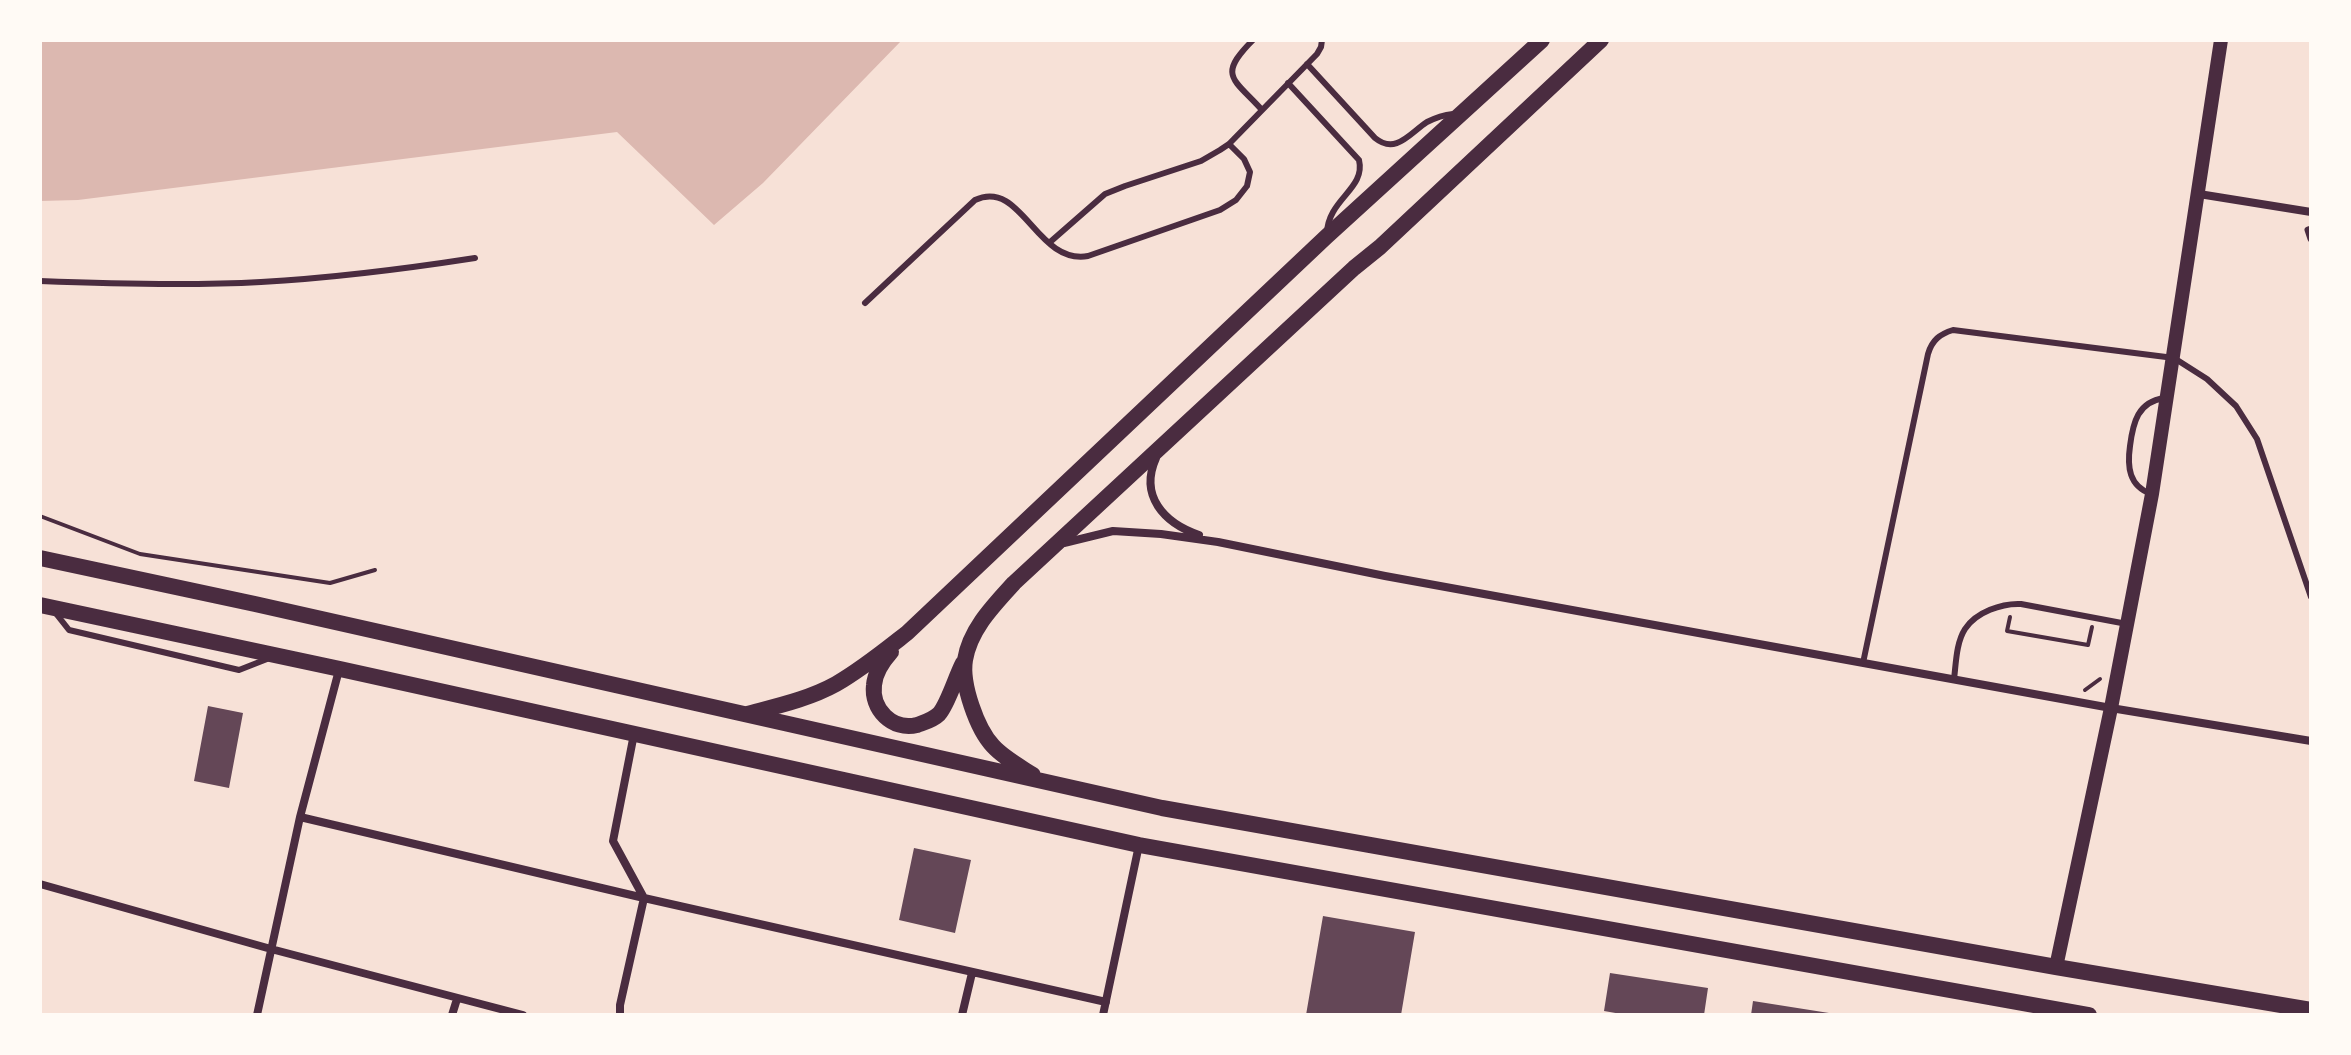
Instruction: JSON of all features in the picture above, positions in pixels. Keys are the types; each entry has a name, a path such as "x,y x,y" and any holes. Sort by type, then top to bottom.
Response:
{"main road":[{"path":"1535,42 1465,113 1326,237 907,633 882,661 874,682 874,696 879,710 887,719 898,725 911,726 937,716 946,705 975,632 992,606 1601,40"},
{"path":"40,558 1162,808 2311,1010"},
{"path":"46,607 1139,845 2056,1012 2089,1015"},
{"path":"744,714 785,704 834,685 907,633"},
{"path":"964,661 966,688 978,722 992,745 1045,782"}],"street":[{"path":"2056,967 2152,494 2221,40"},
{"path":"2199,194 2311,212"},
{"path":"2311,229 2308,230 2311,239"},
{"path":"1161,447 1151,468 1156,504 1166,519 1181,529 1218,542"},
{"path":"1054,547 1113,531 1218,542 1385,576 2111,708 2311,741"},
{"path":"257,1015 300,817 340,669"},
{"path":"620,1015 644,898 613,841 634,734"},
{"path":"300,817 1106,1002"},
{"path":"1103,1015 1139,845"},
{"path":"40,884 523,1015"},
{"path":"962,1015 972,973"},
{"path":"452,1015 457,999"}],"lane":[{"path":"1253,40 1234,61 1232,72 1262,110"},
{"path":"1049,243 1105,194 1201,161 1229,144 1319,51 1322,40"},
{"path":"1307,64 1375,138 1386,145 1399,143 1435,118 1465,113"},
{"path":"1288,83 1356,155 1360,167 1358,179 1329,216 1326,237"},
{"path":"865,303 982,196 1004,199 1066,256 1088,256 1228,206 1247,186 1250,172 1244,159 1229,144"},
{"path":"40,281 145,284 262,282 404,269 475,258"},
{"path":"1863,663 1928,354 1940,335 1953,330 2174,358 2222,391 2248,421 2264,457 2311,597"},
{"path":"2152,494 2139,487 2130,475 2128,460 2132,426 2145,405 2168,397"},
{"path":"1954,679 1960,640 1966,627 1993,607 2021,604 2127,624"}],"path":[{"path":"40,516 140,554 330,583 375,570"},
{"path":"2002,613 2010,613 2007,631 2088,645 2092,629 2099,630"},
{"path":"2085,690 2101,678 2105,670"}],"shaded area":[{"path":"40,40 902,40 763,183 714,225 617,132 78,200 40,201"}],"building":[{"path":"208,706 243,713 229,788 194,781"},
{"path":"914,848 971,860 955,933 899,920"},
{"path":"1323,916 1415,932 1401,1015 1306,1015"},
{"path":"1610,973 1708,988 1704,1015 1627,1015 1604,1011"},
{"path":"1753,1001 1829,1013 1829,1015 1751,1015"}]}
